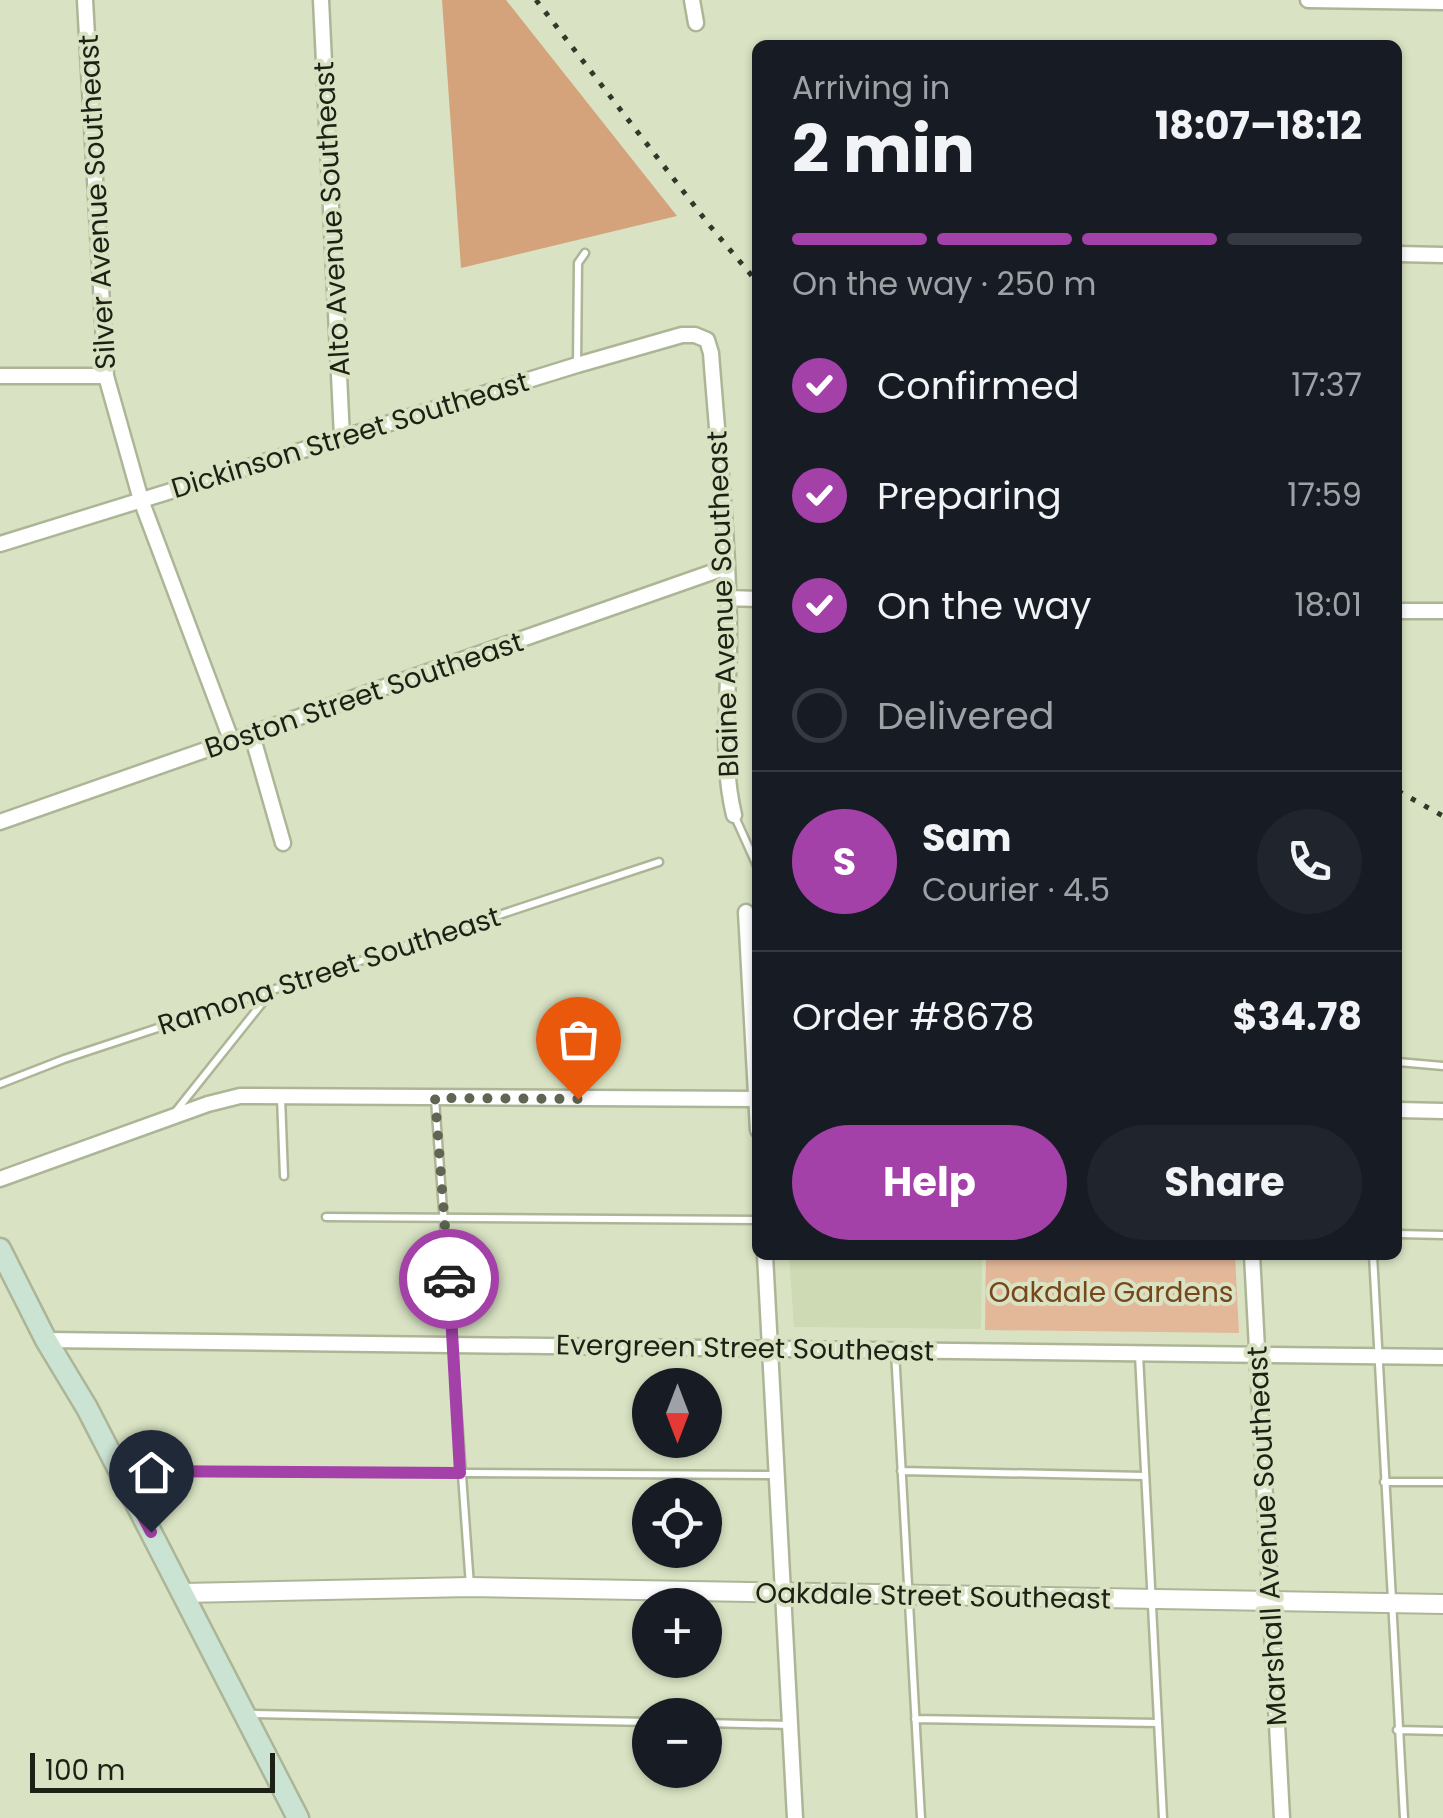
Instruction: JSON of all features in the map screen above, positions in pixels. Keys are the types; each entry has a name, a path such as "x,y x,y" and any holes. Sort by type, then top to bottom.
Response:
{"main road":[{"path":"0,1250 46,1340 87,1408 298,1818"}],"street":[{"name":"Silver Avenue Southeast","path":"85,0 106,376 141,500 232,742"},
{"name":"Alto Avenue Southeast","path":"321,0 342,437"},
{"path":"692,0 696,23"},
{"path":"1308,0 1443,2"},
{"path":"1402,254 1443,254"},
{"name":"Dickinson Street Southeast","path":"0,544 577,365 682,334 701,336"},
{"name":"Blaine Avenue Southeast","path":"701,336 707,340 711,353 726,566 726,739 734,815"},
{"path":"0,376 106,376"},
{"name":"Boston Street Southeast","path":"0,822 726,566"},
{"path":"728,598 752,599"},
{"path":"1402,610 1443,611"},
{"path":"252,736 283,843"},
{"path":"746,912 752,1024"},
{"path":"0,1179 240,1096 752,1099"},
{"path":"1402,1110 1443,1111"},
{"path":"765,1260 795,1818"},
{"name":"Marshall Avenue Southeast","path":"1252,1260 1282,1818"},
{"name":"Evergreen Street Southeast","path":"46,1340 1443,1357"},
{"name":"Oakdale Street Southeast","path":"183,1594 470,1587 1443,1604"}],"lane":[{"path":"577,365 578,263 585,253"},
{"path":"734,815 752,855"},
{"name":"Ramona Street Southeast","path":"0,1084 64,1059 660,862"},
{"path":"168,1119 273,990"},
{"path":"1402,1062 1443,1066"},
{"path":"281,1095 284,1176"},
{"path":"435,1098 470,1587"},
{"path":"326,1217 752,1220"},
{"path":"1402,1234 1443,1235"},
{"path":"1373,1260 1404,1818"},
{"path":"895,1350 920,1818"},
{"path":"1139,1354 1162,1818"},
{"path":"119,1471 778,1474"},
{"path":"902,1471 1145,1476"},
{"path":"1384,1482 1443,1482"},
{"path":"245,1714 632,1722"},
{"path":"915,1719 1158,1723"},
{"path":"722,1724 791,1725"},
{"path":"1397,1730 1443,1731"}],"shaded area":[{"path":"442,0 506,0 677,216 461,268"},
{"path":"789,1260 982,1260 981,1329 794,1327"}],"green space":[{"name":"Oakdale Gardens","path":"986,1260 1235,1260 1239,1333 985,1330"}],"railway":[{"path":"536,0 752,276"},
{"path":"1402,793 1443,816"}],"way so far":[{"path":"449,1279 435,1098 578,1099"}],"route":[{"path":"151,1532 119,1471 460,1473 449,1279"}]}
